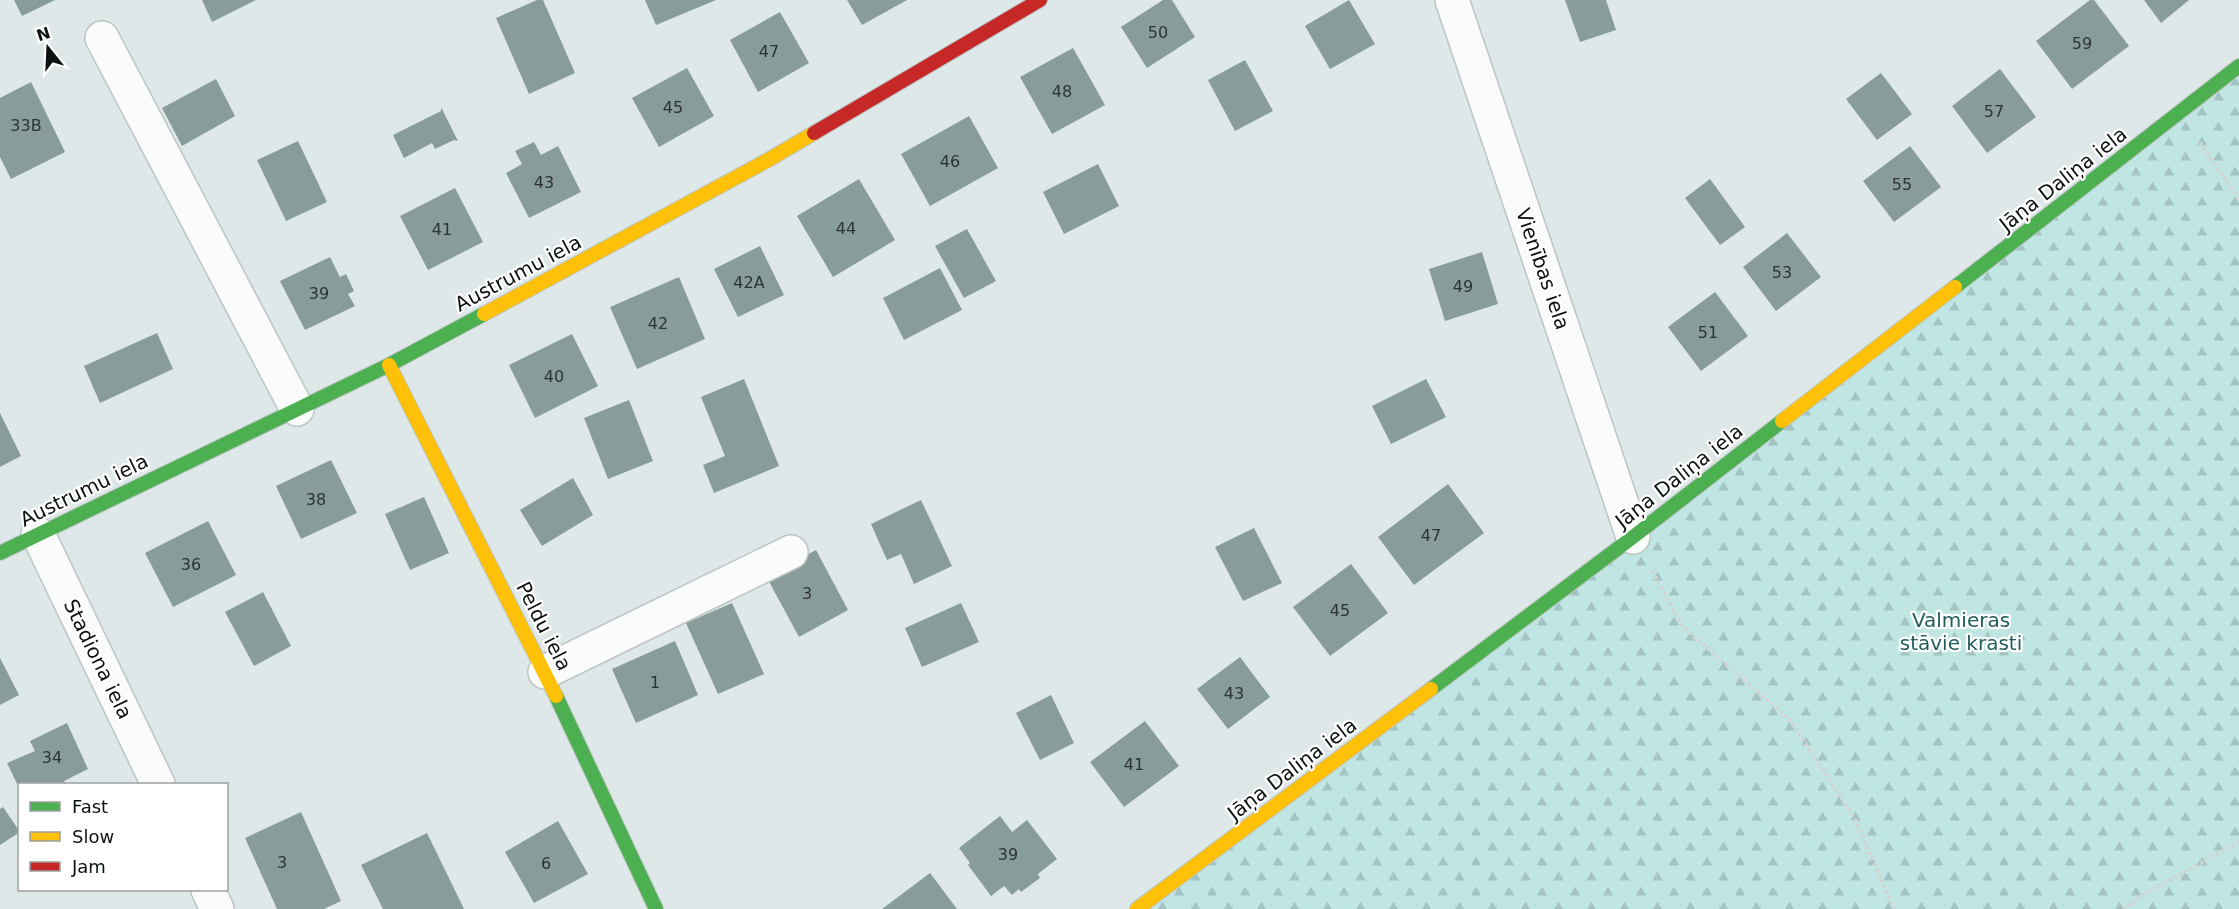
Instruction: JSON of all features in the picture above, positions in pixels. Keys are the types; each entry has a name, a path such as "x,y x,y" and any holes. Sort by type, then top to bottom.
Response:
{"street":[{"name":"Austrumu iela","path":"0,553 389,364 768,160 1040,0"},
{"name":"Vienības iela","path":"1452,0 1633,537"},
{"path":"102,38 297,409"},
{"name":"Jāņa Daliņa iela","path":"1137,909 1633,537 2239,66"},
{"name":"Peldu iela","path":"389,364 545,672 656,909"},
{"name":"Stadiona iela","path":"38,534 158,783"},
{"path":"545,672 791,552"},
{"path":"208,891 217,909"}],"path":[{"path":"2179,113 2239,199"},
{"path":"1633,537 1683,627 1789,719 1854,817 1894,909"},
{"path":"2123,909 2143,895 2239,842"}],"green space":[{"name":"Valmieras stāvie krasti","path":"2239,66 2239,909 1137,909"}],"building":[{"path":"14,0 55,0 22,16"},
{"path":"202,0 256,0 212,22"},
{"path":"537,0 543,0 575,73 529,94 496,18"},
{"path":"645,0 716,0 656,25"},
{"path":"847,0 907,0 862,25"},
{"path":"1163,0 1172,0 1195,37 1147,68 1121,27"},
{"path":"1349,0 1375,44 1330,69 1305,26"},
{"path":"1565,0 1606,0 1616,30 1580,42"},
{"path":"2090,0 2094,0 2129,46 2072,89 2036,41"},
{"path":"2144,0 2189,0 2161,23"},
{"path":"780,12 809,63 758,92 730,40"},
{"path":"1073,48 1105,105 1052,134 1020,77"},
{"path":"1245,60 1273,111 1235,131 1208,80"},
{"path":"687,68 714,116 659,147 632,98"},
{"path":"2000,69 2036,117 1987,153 1952,106"},
{"path":"1881,73 1912,114 1877,140 1846,99"},
{"path":"216,79 235,116 182,146 162,108"},
{"path":"31,82 65,152 11,179 0,157 0,98"},
{"path":"441,107 458,141 454,140 435,149 432,143 404,158 393,135 441,111"},
{"path":"969,116 998,168 930,206 901,154"},
{"path":"298,141 327,202 286,221 257,160"},
{"path":"534,142 541,155 558,146 581,192 529,218 506,173 522,164 515,151"},
{"path":"1910,146 1941,187 1894,222 1863,181"},
{"path":"1098,164 1119,206 1064,234 1043,192"},
{"path":"859,179 895,240 833,277 797,216"},
{"path":"1710,179 1745,227 1720,245 1685,198"},
{"path":"455,188 483,242 428,270 400,216"},
{"path":"967,229 996,281 964,298 935,246"},
{"path":"1787,233 1821,277 1776,311 1743,267"},
{"path":"760,246 784,295 738,317 714,269"},
{"path":"1482,252 1498,304 1445,321 1429,269"},
{"path":"330,257 340,277 346,274 354,291 348,294 355,306 305,330 280,281"},
{"path":"940,268 962,310 904,340 883,298"},
{"path":"679,277 705,339 637,369 610,307"},
{"path":"1715,292 1748,336 1701,371 1668,327"},
{"path":"157,333 173,369 100,403 84,366"},
{"path":"572,334 598,386 535,418 509,365"},
{"path":"744,379 779,466 714,493 703,465 725,456 701,397"},
{"path":"1426,379 1446,417 1391,444 1372,406"},
{"path":"629,400 653,461 608,479 584,418"},
{"path":"0,413 21,456 0,467"},
{"path":"331,460 357,513 301,539 276,486"},
{"path":"573,478 593,515 542,546 520,510"},
{"path":"1448,484 1484,533 1414,585 1378,537"},
{"path":"424,497 449,553 410,570 385,514"},
{"path":"921,500 952,566 914,584 901,554 887,560 871,524"},
{"path":"208,521 236,575 173,607 145,553"},
{"path":"1254,528 1282,583 1243,601 1215,547"},
{"path":"816,550 848,610 799,637 766,576"},
{"path":"1351,564 1388,613 1330,656 1293,607"},
{"path":"263,592 291,646 254,666 225,612"},
{"path":"732,603 764,674 718,694 686,623"},
{"path":"961,603 979,642 922,667 905,628"},
{"path":"675,641 698,695 636,723 612,669"},
{"path":"1240,657 1270,697 1228,729 1197,689"},
{"path":"0,658 19,695 0,705"},
{"path":"1051,695 1074,743 1040,760 1016,713"},
{"path":"1145,721 1179,766 1124,807 1090,762"},
{"path":"67,723 88,769 64,781 65,783 18,783 18,786 7,763 35,751 30,741"},
{"path":"3,807 18,829 18,833 0,845 0,809"},
{"path":"301,812 341,901 324,909 277,909 245,838"},
{"path":"1000,816 1012,832 1027,820 1057,859 1038,874 1040,878 1021,892 1019,889 1012,895 1004,886 991,896 968,865 970,863 959,848"},
{"path":"558,821 588,874 534,903 505,852"},
{"path":"427,833 464,909 383,909 361,865"},
{"path":"930,873 957,909 882,909"}],"traffic: fast":[{"path":"1955,287 2239,66"},
{"path":"0,553 389,365 484,314"},
{"path":"1431,689 1782,421"},
{"path":"556,696 656,909"}],"traffic: slow":[{"path":"484,314 814,133"},
{"path":"1782,421 1955,287"},
{"path":"389,365 556,696"},
{"path":"1137,909 1431,689"}],"traffic: jam":[{"path":"814,133 1040,0"}]}
